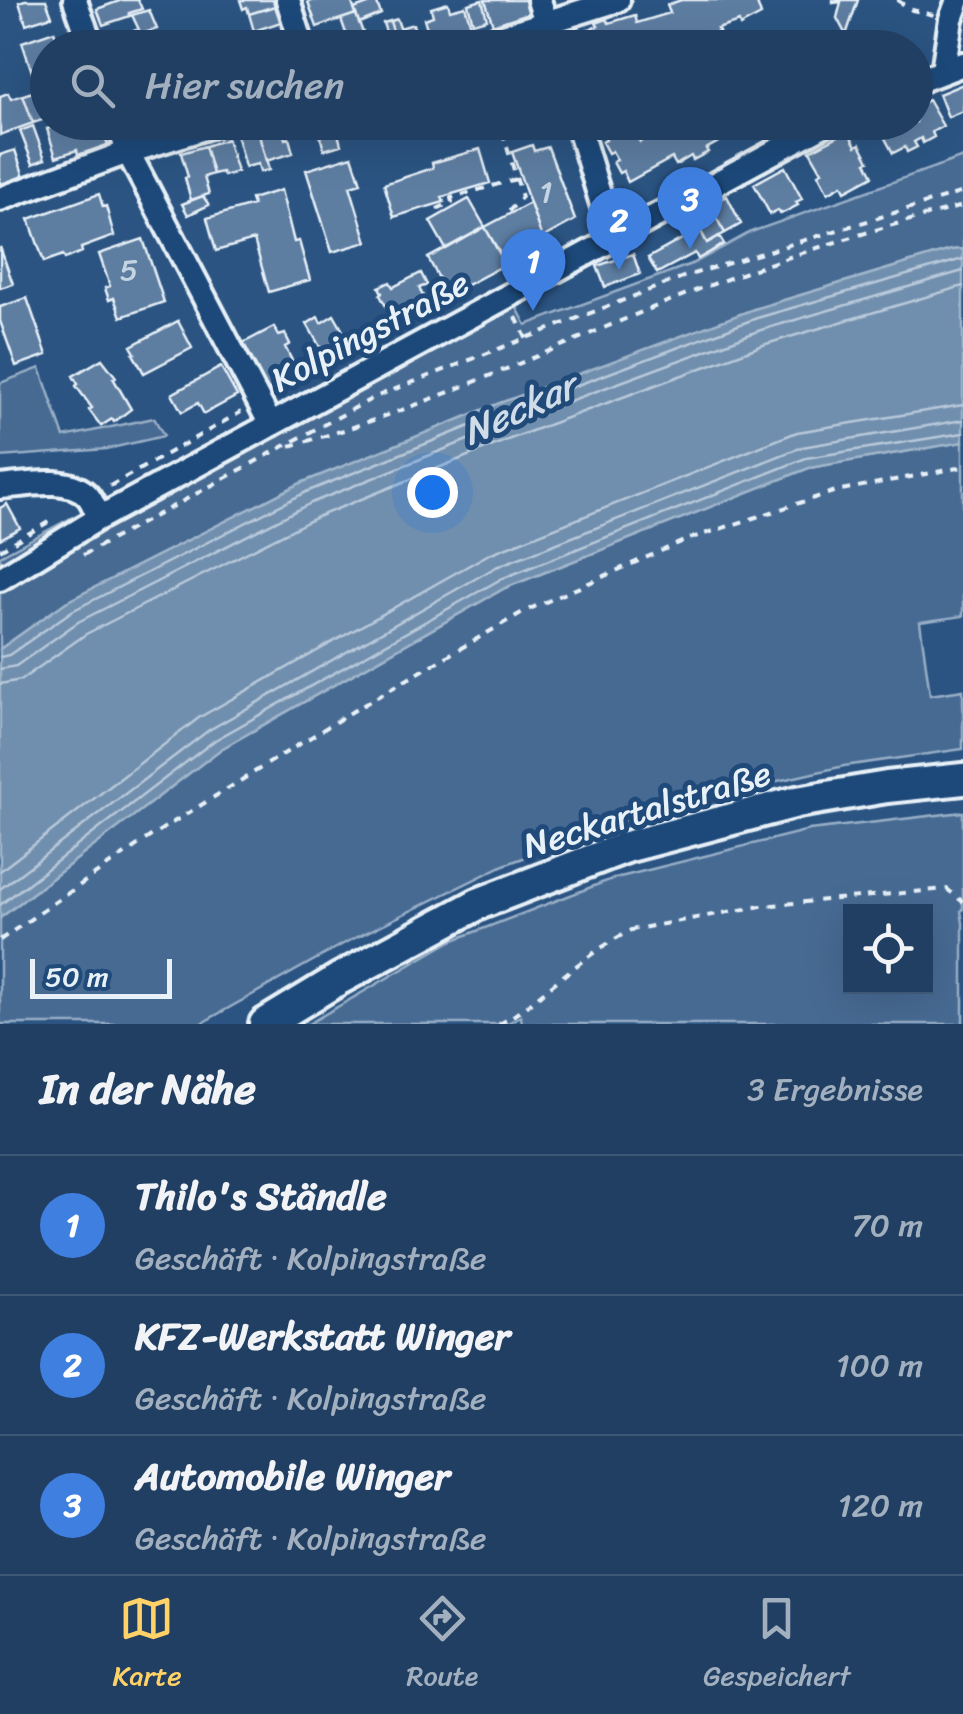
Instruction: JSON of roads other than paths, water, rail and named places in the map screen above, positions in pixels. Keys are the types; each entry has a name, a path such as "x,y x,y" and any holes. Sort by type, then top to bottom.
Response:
{"main road":[{"name":"Neckartalstraße","path":"265,1024 478,904 626,848 796,802 963,779"}],"street":[{"path":"76,0 86,30"},
{"path":"288,0 297,30"},
{"path":"503,30 543,11 618,0"},
{"path":"953,67 955,9"},
{"path":"124,140 271,424"},
{"path":"0,199 166,140"},
{"path":"582,140 612,240"},
{"name":"Kolpingstraße","path":"0,580 99,518 796,140"},
{"path":"0,486 70,486 90,498 99,518"}],"water":[{"name":"Neckar","path":"963,249 963,442 809,468 505,588 221,749 0,918 0,649 66,602 301,483 497,404 754,309"}],"place":[{"name":"Automobile Winger","path":"690,249"},
{"name":"KFZ-Werkstatt Winger","path":"619,270"},
{"name":"Thilo's Ständle","path":"533,311"}]}
